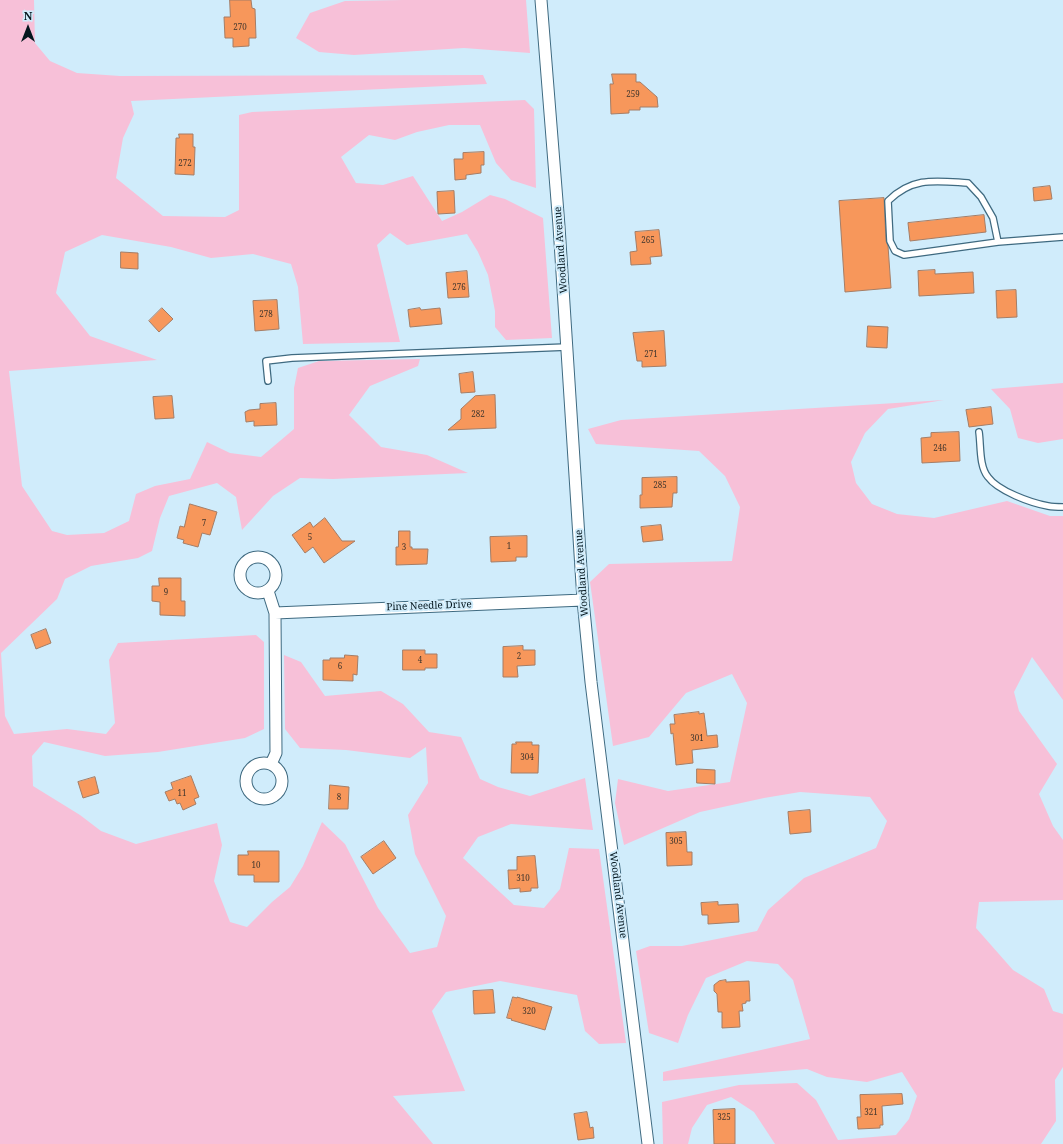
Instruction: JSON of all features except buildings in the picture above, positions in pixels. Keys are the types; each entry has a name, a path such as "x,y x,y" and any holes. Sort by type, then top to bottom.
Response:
{"street":[{"name":"Woodland Avenue","path":"541,0 550,94 583,600 591,682 648,1144"},
{"path":"268,591 275,613 276,753 271,764"},
{"name":"Pine Needle Drive","path":"275,613 583,600"}],"lane":[{"path":"998,242 993,218 982,197 968,183 930,180 910,186 896,193 888,201 890,241 895,251 904,256 998,242 1063,237"},
{"path":"268,381 266,360 567,348"},
{"path":"979,432 982,465 987,477 1000,488 1030,501 1048,506 1063,507"}],"shaded area":[{"path":"0,0 34,0 35,43 50,61 77,73 120,76 483,75 487,84 131,101 134,114 123,138 116,178 163,216 225,217 239,210 239,115 252,112 525,100 534,109 536,188 511,180 496,163 480,125 449,125 417,132 395,140 369,135 341,157 356,183 383,185 413,176 442,221 462,212 490,195 505,199 543,218 552,338 506,340 495,327 495,311 488,275 478,252 467,234 407,245 390,233 377,245 400,342 303,344 298,287 291,264 253,254 211,258 171,247 102,235 65,252 56,293 90,336 157,360 9,371 22,486 52,531 67,535 104,533 129,521 136,494 155,486 190,479 207,442 230,453 261,457 294,429 294,388 298,368 319,361 420,359 418,366 370,386 349,415 381,447 427,455 468,473 333,479 300,478 273,496 242,530 236,497 217,483 169,496 160,518 152,551 138,558 91,566 65,579 57,599 1,653 5,716 14,734 67,729 106,734 115,723 109,660 118,643 256,635 264,642 264,729 245,738 158,752 105,756 44,742 32,756 33,786 80,815 101,831 136,844 217,823 222,845 214,881 230,922 247,927 272,902 290,887 303,866 322,822 345,844 378,908 410,953 437,947 446,916 415,854 408,815 428,783 426,747 410,758 346,750 300,748 285,729 284,655 301,662 325,696 381,691 403,704 429,732 461,737 480,779 498,787 530,796 585,778 593,830 511,824 478,837 463,858 514,905 544,908 560,889 569,848 599,849 626,1043 599,1044 585,1031 577,995 500,981 446,992 432,1011 465,1091 393,1096 433,1144 0,1144"},
{"path":"526,0 530,53 464,48 354,55 319,52 296,38 310,13 345,1"},
{"path":"1063,383 1063,439 1038,443 1018,438 1010,409 991,389"},
{"path":"944,400 888,409 865,433 851,462 856,483 872,504 897,514 934,518 1007,501 1050,516 1063,516 1063,700 1032,657 1014,692 1019,711 1057,764 1039,794 1053,826 1063,840 1063,900 979,902 976,928 1013,970 1044,989 1053,1011 1063,1014 1063,1067 1055,1080 1056,1121 1041,1144 775,1144 754,1112 731,1097 707,1105 692,1128 688,1144 663,1144 662,1102 739,1085 797,1083 816,1100 838,1140 896,1135 909,1119 917,1096 902,1072 867,1082 827,1077 807,1069 663,1081 663,1072 810,1039 793,980 778,964 747,961 706,978 688,1015 678,1043 649,1033 636,951 650,946 682,946 757,931 768,910 804,878 876,848 887,821 870,797 800,792 700,812 624,845 615,803 618,779 668,791 730,782 747,703 732,674 686,693 649,737 613,746 590,582 609,564 732,561 740,507 725,476 699,451 596,444 588,429 621,420"}]}
